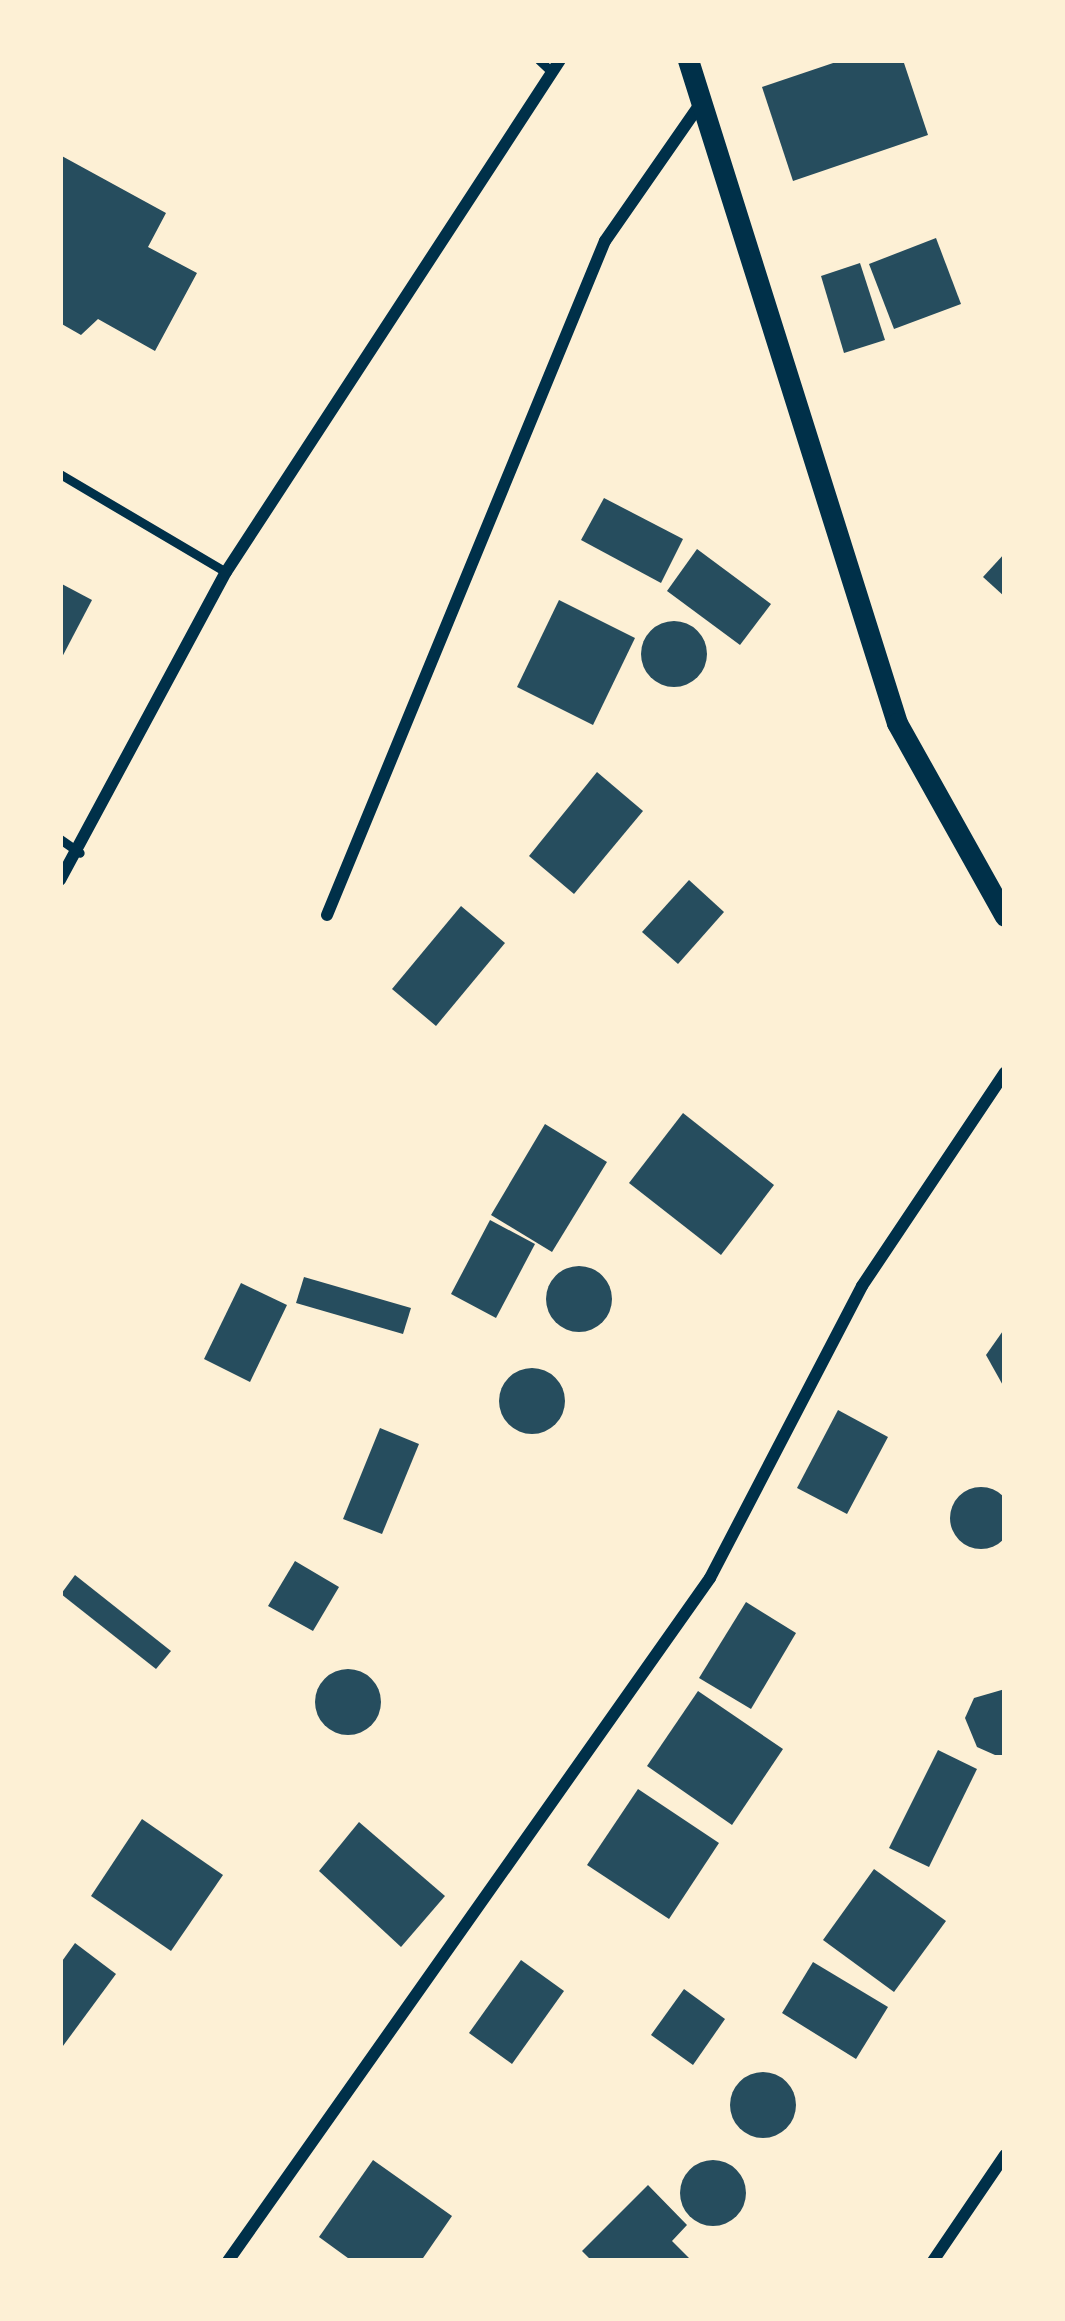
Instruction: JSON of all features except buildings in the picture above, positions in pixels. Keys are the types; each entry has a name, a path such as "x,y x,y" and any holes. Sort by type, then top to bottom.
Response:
{"street":[{"path":"688,60 897,723 1005,916"},
{"path":"60,880 80,853 226,572 556,66"},
{"path":"326,915 604,242 701,102"},
{"path":"228,2261 710,1578 862,1286 1005,1072"},
{"path":"934,2261 1005,2155"}],"lane":[{"path":"539,60 556,66"},
{"path":"60,474 226,572"},
{"path":"60,839 80,853"}]}
